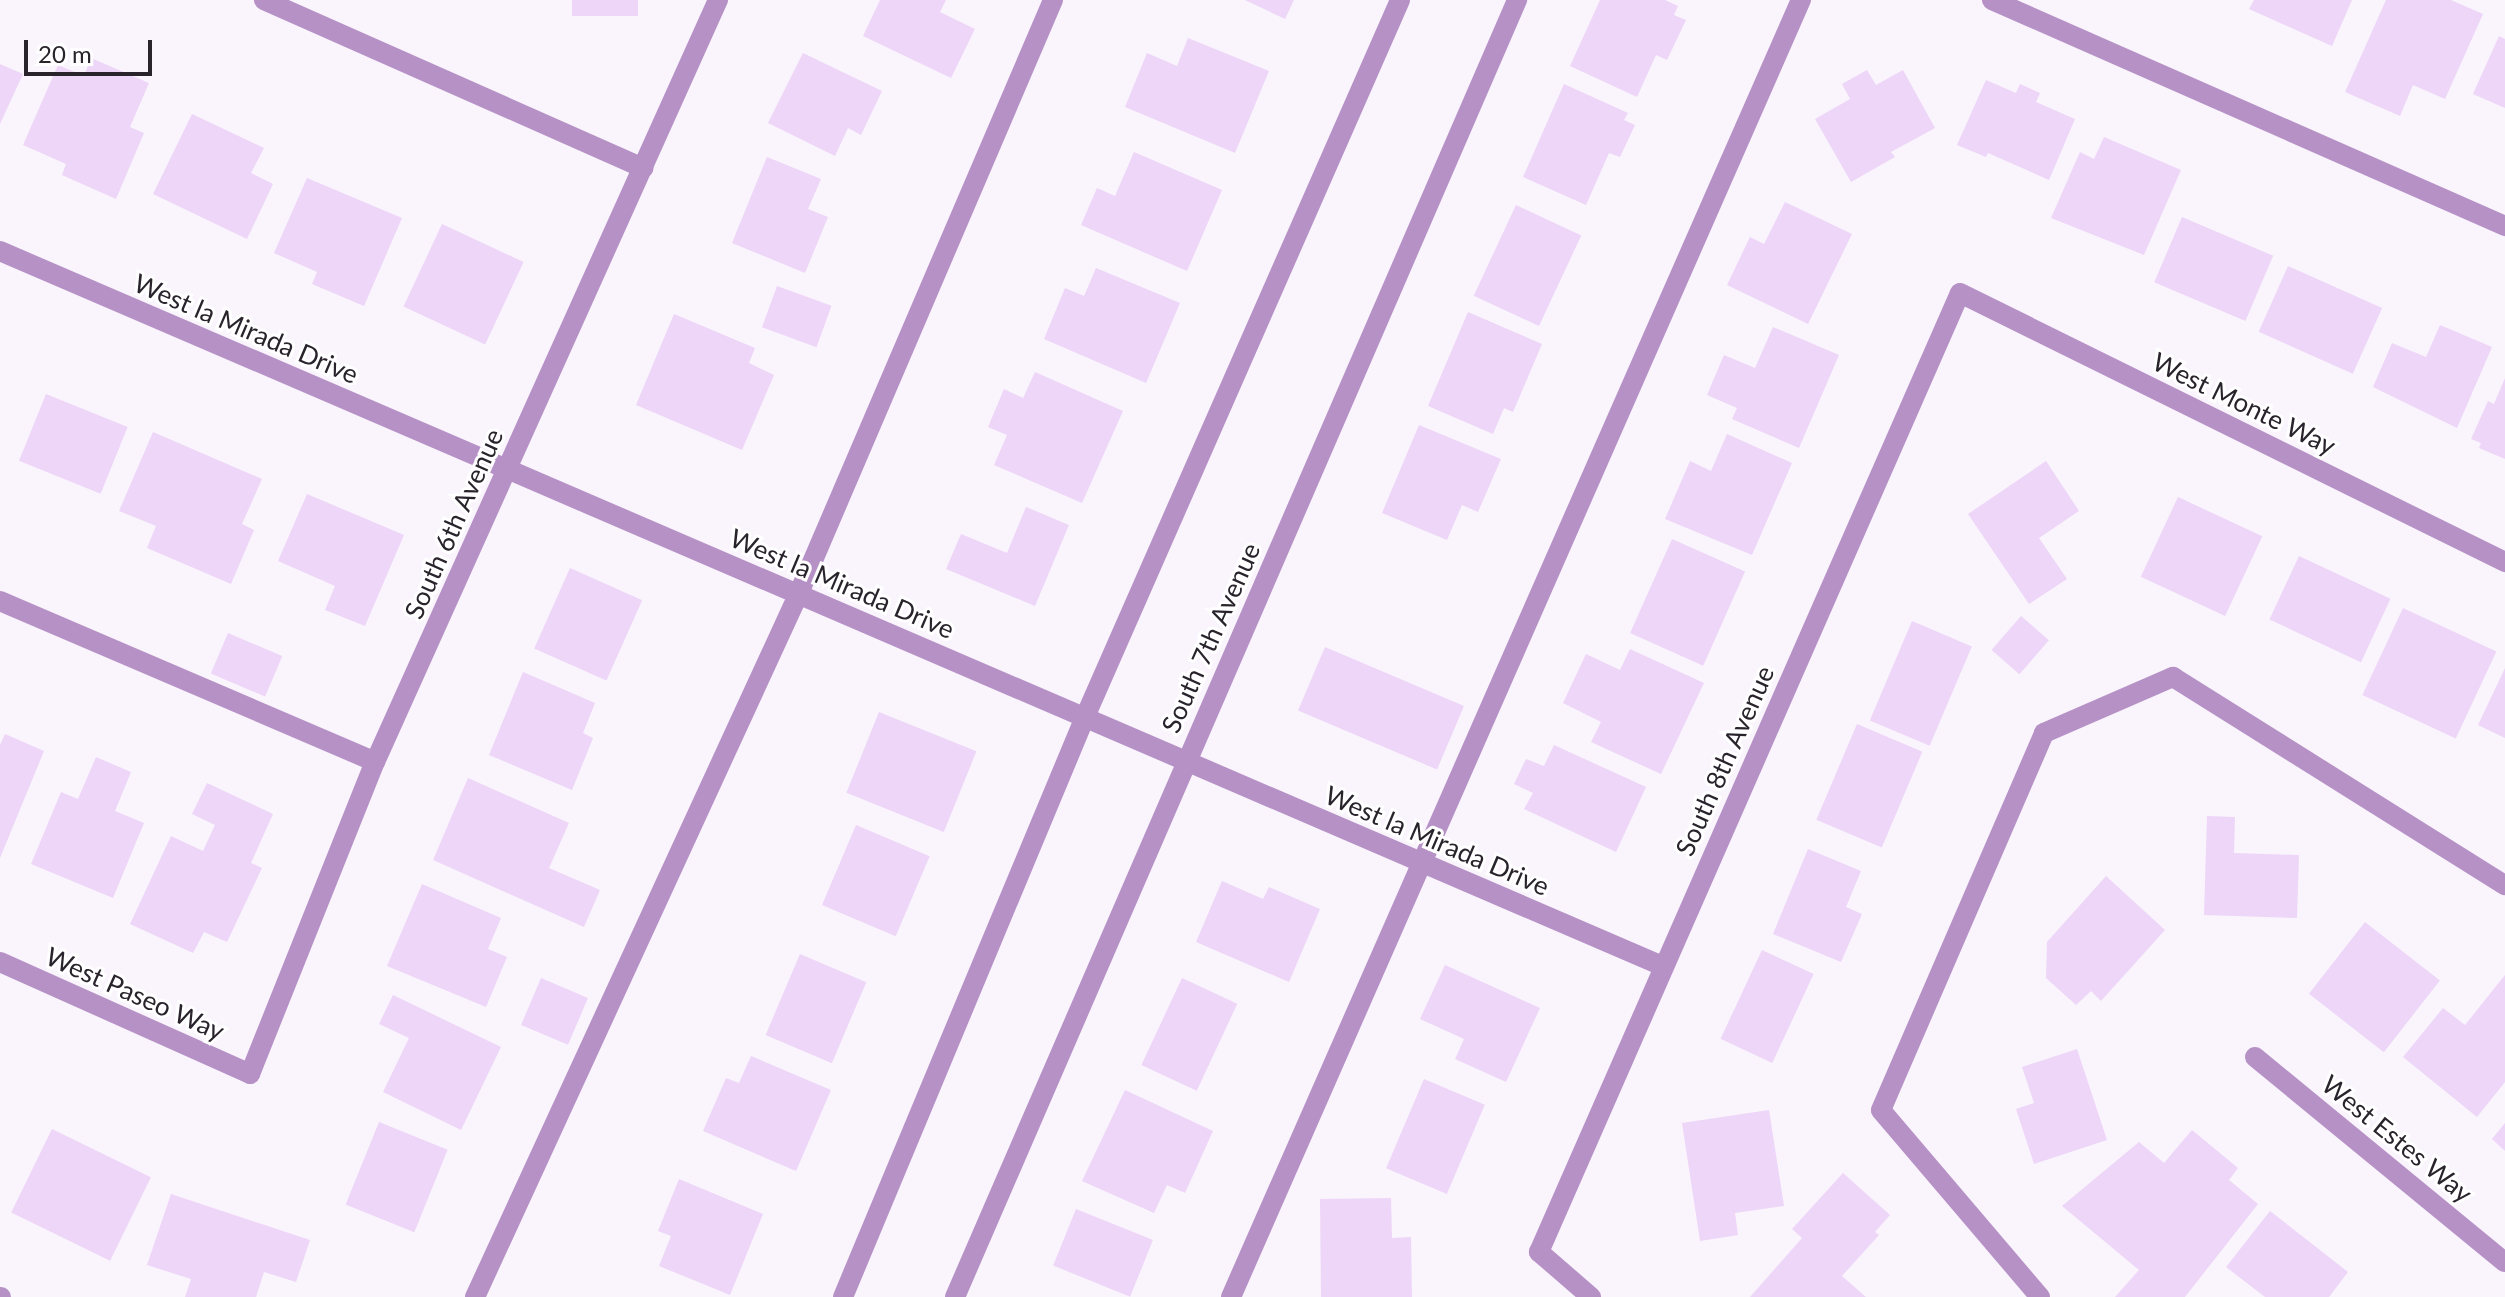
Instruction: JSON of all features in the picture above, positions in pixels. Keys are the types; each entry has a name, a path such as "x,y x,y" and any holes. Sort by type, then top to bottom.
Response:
{"street":[{"path":"264,0 643,168"},
{"name":"South 6th Avenue","path":"250,1074 375,762 718,0"},
{"path":"475,1297 799,593 1053,0"},
{"path":"843,1297 1085,717 1400,0"},
{"name":"South 7th Avenue","path":"955,1297 1517,0"},
{"path":"1231,1297 1801,0"},
{"path":"1992,0 2505,226"},
{"name":"West la Mirada Drive","path":"0,251 1663,966"},
{"name":"West Monte Way","path":"1960,293 2505,562"},
{"name":"South 8th Avenue","path":"1591,1297 1539,1252 1960,293"},
{"path":"0,601 375,762"},
{"path":"2040,1297 1881,1110 2044,733 2173,677 2505,885"},
{"name":"West Paseo Way","path":"0,962 250,1074"},
{"name":"West Estes Way","path":"2255,1057 2505,1262"}],"building":[{"path":"572,0 638,0 638,16 572,16"},
{"path":"880,0 946,0 940,12 975,29 951,78 863,36"},
{"path":"1245,0 1294,0 1285,19"},
{"path":"1600,0 1665,0 1678,6 1674,15 1686,20 1667,60 1656,55 1637,97 1570,66"},
{"path":"2254,0 2352,0 2332,46 2249,9"},
{"path":"2386,0 2451,0 2483,14 2445,99 2413,85 2400,116 2345,92"},
{"path":"2499,36 2505,39 2505,108 2473,94"},
{"path":"1188,38 1269,71 1235,153 1125,107 1147,53 1177,66"},
{"path":"803,53 882,91 861,135 848,128 835,156 768,123"},
{"path":"91,58 149,83 130,127 144,133 116,199 62,175 66,164 23,145 58,65 84,76"},
{"path":"0,64 23,74 0,124"},
{"path":"1867,70 1876,85 1903,70 1935,128 1891,152 1895,157 1851,182 1815,119 1850,99 1842,84"},
{"path":"1986,80 2016,93 2020,84 2040,93 2036,102 2075,119 2049,180 1988,153 1986,157 1957,145"},
{"path":"1564,84 1628,113 1624,120 1635,125 1620,157 1609,153 1586,205 1523,177"},
{"path":"192,114 264,148 251,173 273,184 247,239 153,194"},
{"path":"2104,137 2181,170 2144,255 2051,218 2080,152 2094,159"},
{"path":"1134,152 1222,190 1187,271 1081,225 1097,188 1115,196"},
{"path":"767,157 821,179 808,209 828,217 805,273 732,243"},
{"path":"307,178 402,218 364,306 312,284 317,272 274,253"},
{"path":"1785,202 1852,234 1808,324 1727,285 1750,237 1764,244"},
{"path":"1516,205 1581,235 1539,326 1474,296"},
{"path":"2182,217 2273,256 2245,321 2154,282"},
{"path":"442,224 524,262 485,345 404,306"},
{"path":"2288,266 2382,308 2353,374 2259,332"},
{"path":"1096,268 1180,303 1146,383 1044,339 1065,288 1084,296"},
{"path":"777,286 832,306 816,347 762,327"},
{"path":"1468,312 1542,344 1513,412 1504,408 1493,434 1428,406"},
{"path":"674,314 755,348 749,363 774,375 742,450 636,405"},
{"path":"2440,325 2492,347 2457,428 2373,387 2392,343 2426,357"},
{"path":"1773,327 1839,355 1799,448 1732,419 1737,408 1707,395 1724,355 1755,368"},
{"path":"1035,372 1123,411 1082,503 994,465 1007,435 988,427 1004,389 1023,398"},
{"path":"2505,378 2505,459 2479,448 2481,443 2471,439 2488,401 2494,404"},
{"path":"46,394 128,427 101,494 19,461"},
{"path":"1419,425 1501,459 1478,512 1462,505 1447,540 1382,513"},
{"path":"153,432 262,479 242,524 254,530 231,584 147,548 156,526 119,511"},
{"path":"1727,434 1792,463 1752,555 1665,519 1690,461 1711,471"},
{"path":"2046,461 2079,511 2039,538 2067,579 2029,604 1968,514"},
{"path":"307,494 404,535 365,626 325,610 335,586 278,561"},
{"path":"2178,497 2262,536 2225,616 2141,577"},
{"path":"1026,507 1069,525 1035,606 946,569 961,534 1007,553"},
{"path":"1672,539 1745,572 1703,666 1630,633"},
{"path":"2299,556 2391,599 2361,662 2269,619"},
{"path":"570,568 642,600 606,681 534,648"},
{"path":"2403,608 2496,652 2456,739 2362,695"},
{"path":"2021,616 2049,640 2019,674 1991,650"},
{"path":"1912,621 1972,646 1930,746 1870,720"},
{"path":"228,633 282,656 265,697 211,674"},
{"path":"1325,647 1464,706 1437,770 1298,711"},
{"path":"1630,649 1704,683 1661,774 1591,742 1601,722 1563,703 1586,654 1620,670"},
{"path":"2505,668 2505,738 2478,725"},
{"path":"523,672 595,703 583,733 593,738 572,790 489,755"},
{"path":"879,712 976,751 944,832 846,793"},
{"path":"1857,724 1922,752 1882,847 1816,820"},
{"path":"5,734 44,751 0,858 0,745"},
{"path":"1554,745 1646,787 1616,852 1524,809 1533,793 1514,784 1526,759 1544,766"},
{"path":"96,757 131,772 115,811 144,823 113,898 31,864 61,792 78,799"},
{"path":"468,778 569,823 549,868 600,890 584,927 433,860"},
{"path":"207,783 273,814 251,863 262,868 227,942 204,932 193,953 130,924 171,836 203,851 215,825 192,814"},
{"path":"2207,816 2235,817 2234,853 2299,855 2297,918 2204,915"},
{"path":"856,825 930,856 896,936 822,905"},
{"path":"1808,849 1861,871 1846,907 1862,914 1841,962 1773,934"},
{"path":"2106,876 2165,930 2101,1001 2091,991 2076,1005 2046,978 2047,942"},
{"path":"1222,881 1263,899 1269,887 1320,909 1289,982 1196,942"},
{"path":"422,884 501,918 488,949 507,957 486,1007 387,966"},
{"path":"2365,922 2440,980 2384,1052 2309,994"},
{"path":"1762,950 1814,974 1772,1063 1721,1039"},
{"path":"800,954 866,982 832,1063 766,1035"},
{"path":"1445,965 1540,1008 1506,1082 1455,1059 1464,1039 1420,1019"},
{"path":"2505,975 2505,1082 2477,1117 2403,1057 2443,1008 2465,1025"},
{"path":"541,978 588,998 568,1045 521,1025"},
{"path":"1182,978 1237,1004 1197,1091 1141,1065"},
{"path":"393,995 501,1047 461,1130 383,1092 409,1038 379,1024"},
{"path":"2077,1049 2107,1140 2034,1164 2016,1109 2034,1103 2022,1067"},
{"path":"751,1056 831,1090 796,1171 703,1131 726,1078 739,1083"},
{"path":"1424,1079 1485,1105 1447,1194 1386,1168"},
{"path":"1125,1090 1213,1131 1185,1193 1167,1185 1154,1213 1082,1181"},
{"path":"1769,1110 1784,1206 1735,1213 1738,1235 1700,1241 1682,1123"},
{"path":"379,1122 448,1150 414,1232 346,1205"},
{"path":"2505,1123 2505,1151 2492,1139"},
{"path":"52,1129 151,1177 110,1261 11,1213"},
{"path":"2192,1130 2238,1168 2229,1180 2258,1204 2185,1297 2115,1297 2139,1270 2062,1206 2139,1142 2164,1163"},
{"path":"1843,1173 1890,1215 1875,1232 1879,1235 1842,1276 1866,1297 1750,1297 1802,1238 1792,1229"},
{"path":"679,1179 763,1214 730,1295 659,1266 671,1236 658,1231"},
{"path":"171,1194 310,1240 296,1282 264,1272 256,1297 185,1297 191,1279 147,1265"},
{"path":"1391,1198 1392,1238 1411,1237 1412,1297 1321,1297 1320,1199"},
{"path":"1076,1209 1153,1240 1130,1297 1053,1266"},
{"path":"2270,1211 2348,1272 2329,1297 2265,1297 2226,1267"}]}
